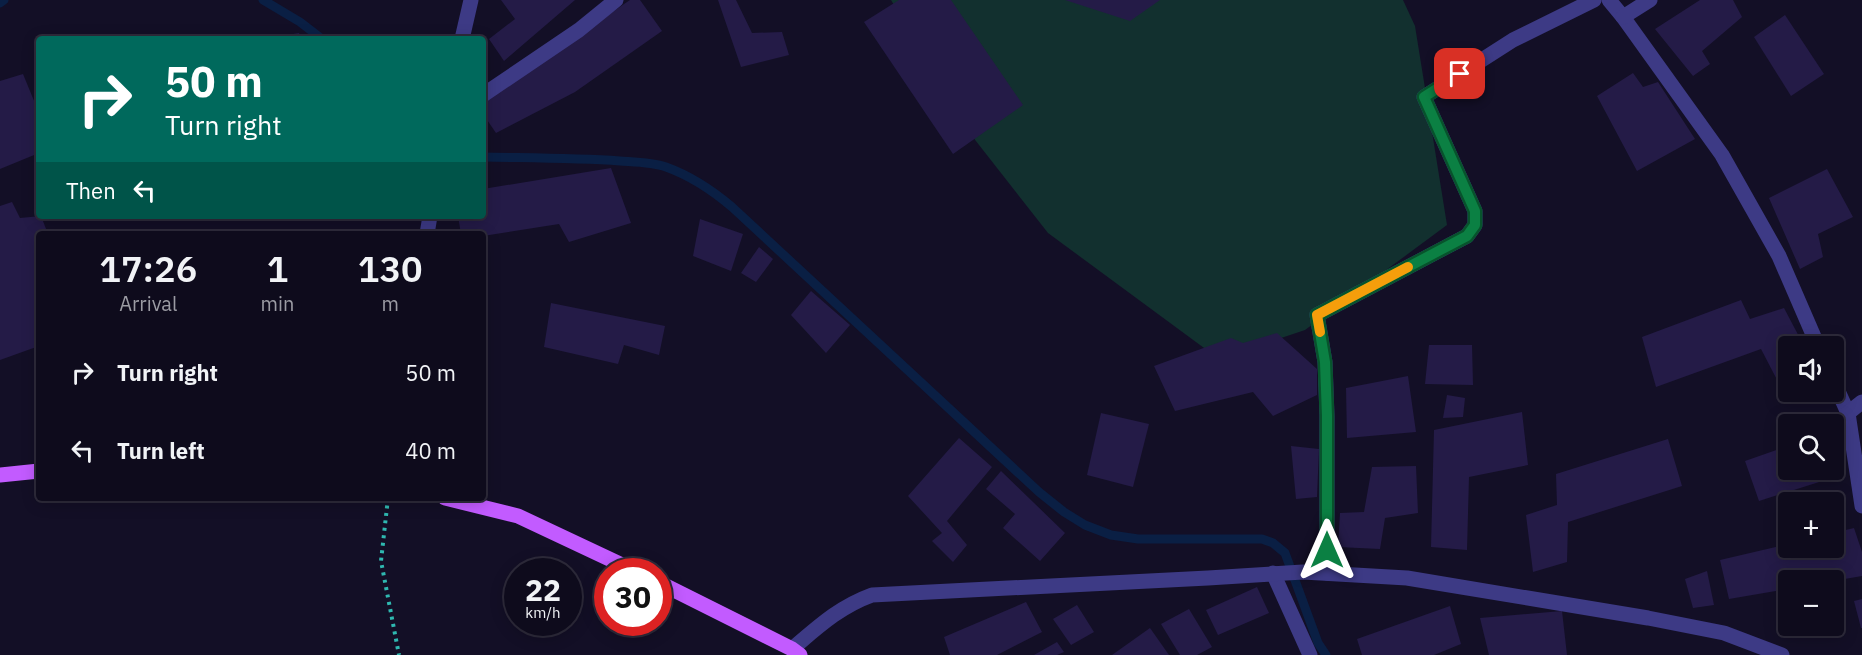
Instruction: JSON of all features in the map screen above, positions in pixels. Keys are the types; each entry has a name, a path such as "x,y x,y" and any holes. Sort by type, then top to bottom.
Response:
{"main road":[{"path":"0,475 36,471"},
{"path":"457,501 518,516 607,558"},
{"path":"672,589 796,652"}],"street":[{"path":"463,36 471,0"},
{"path":"486,93 579,30 616,0"},
{"path":"1326,573 1326,373 1317,315 1467,236 1475,225 1475,211 1424,97 1513,40 1594,0"},
{"path":"1609,0 1722,155 1779,256 1814,336"},
{"path":"1623,17 1650,0"},
{"path":"1843,402 1848,413 1862,506"},
{"path":"1848,413 1862,402"},
{"path":"796,652 830,617 853,602 872,595 1303,572 1407,578 1648,618 1724,633 1782,655"},
{"path":"1279,573 1310,655"}],"path":[{"path":"388,501 381,561 399,655"}],"green space":[{"path":"891,0 1403,0 1415,26 1447,225 1305,330 1219,359 1048,233 972,136"}],"building":[{"path":"501,0 575,0 504,61 489,39 515,19"},
{"path":"630,0 640,0 662,31 575,92 496,133 486,118 486,98"},
{"path":"718,0 736,0 752,33 782,32 789,55 741,67"},
{"path":"899,0 951,0 1023,105 953,154 864,22"},
{"path":"1065,0 1160,0 1130,21"},
{"path":"1700,0 1733,0 1742,17 1702,51 1710,64 1693,76 1655,29"},
{"path":"1785,15 1824,74 1791,96 1754,37"},
{"path":"299,33 300,36 282,36"},
{"path":"1633,73 1643,87 1658,82 1695,139 1637,171 1597,96"},
{"path":"23,74 36,106 36,154 0,169 0,81"},
{"path":"611,168 631,223 569,242 559,224 486,236 486,231 460,231 458,219 486,219 486,189"},
{"path":"1827,169 1853,217 1818,234 1823,257 1800,269 1769,198"},
{"path":"12,202 20,218 36,216 36,219 42,219 47,231 36,231 36,347 0,360 0,206"},
{"path":"700,219 743,234 731,271 693,256"},
{"path":"759,247 773,259 756,282 741,273"},
{"path":"811,291 850,325 826,353 791,315"},
{"path":"1741,300 1750,319 1784,308 1799,336 1778,336 1778,382 1761,349 1656,387 1642,337"},
{"path":"551,303 665,326 659,355 624,345 618,364 544,347"},
{"path":"1277,333 1317,369 1317,395 1273,416 1253,392 1175,411 1154,366 1231,338 1243,343"},
{"path":"1429,345 1472,345 1473,385 1425,384"},
{"path":"1408,376 1416,432 1347,438 1346,388"},
{"path":"1447,395 1465,398 1463,417 1443,418"},
{"path":"1522,412 1528,465 1469,477 1467,550 1431,547 1434,430"},
{"path":"1101,413 1149,424 1133,487 1087,475"},
{"path":"959,438 992,467 947,521 967,545 953,562 932,541 942,533 908,496"},
{"path":"1668,439 1682,486 1568,522 1567,562 1533,572 1526,515 1557,505 1556,474"},
{"path":"1291,446 1319,449 1317,497 1296,499"},
{"path":"1778,449 1778,480 1826,480 1788,492 1778,492 1778,495 1759,501 1745,461"},
{"path":"1416,466 1418,513 1385,518 1380,549 1338,547 1340,513 1364,512 1372,467"},
{"path":"1001,471 1065,533 1040,561 1003,528 1015,514 986,489"},
{"path":"1854,528 1862,552 1862,576 1844,579 1844,570 1778,570 1778,591 1729,599 1720,560 1778,546 1778,558 1844,558 1844,530"},
{"path":"1707,571 1714,605 1693,608 1685,579"},
{"path":"1257,587 1269,613 1218,635 1206,610"},
{"path":"1862,599 1862,628 1861,628 1854,601"},
{"path":"1026,602 1042,632 997,655 950,655 944,637"},
{"path":"1077,605 1094,632 1071,645 1053,619"},
{"path":"1450,606 1461,644 1434,655 1362,655 1357,639"},
{"path":"1189,609 1212,647 1197,655 1180,655 1161,624"},
{"path":"1562,611 1567,655 1489,655 1480,618"},
{"path":"1150,628 1169,655 1112,655"},
{"path":"1057,642 1064,652 1057,655 1034,655"}],"waterway":[{"path":"0,3 4,0"},
{"path":"263,0 300,22 318,36"},
{"path":"486,157 649,163 661,165 701,184 732,207 1039,492 1064,512 1085,525 1111,535 1138,539 1262,539 1273,543 1285,553 1318,643 1326,655"}],"slow traffic":[{"path":"1320,332 1317,315 1408,267"}],"route":[{"path":"1327,550 1325,362 1317,315 1467,236 1475,225 1475,211 1424,97 1460,74"}]}
